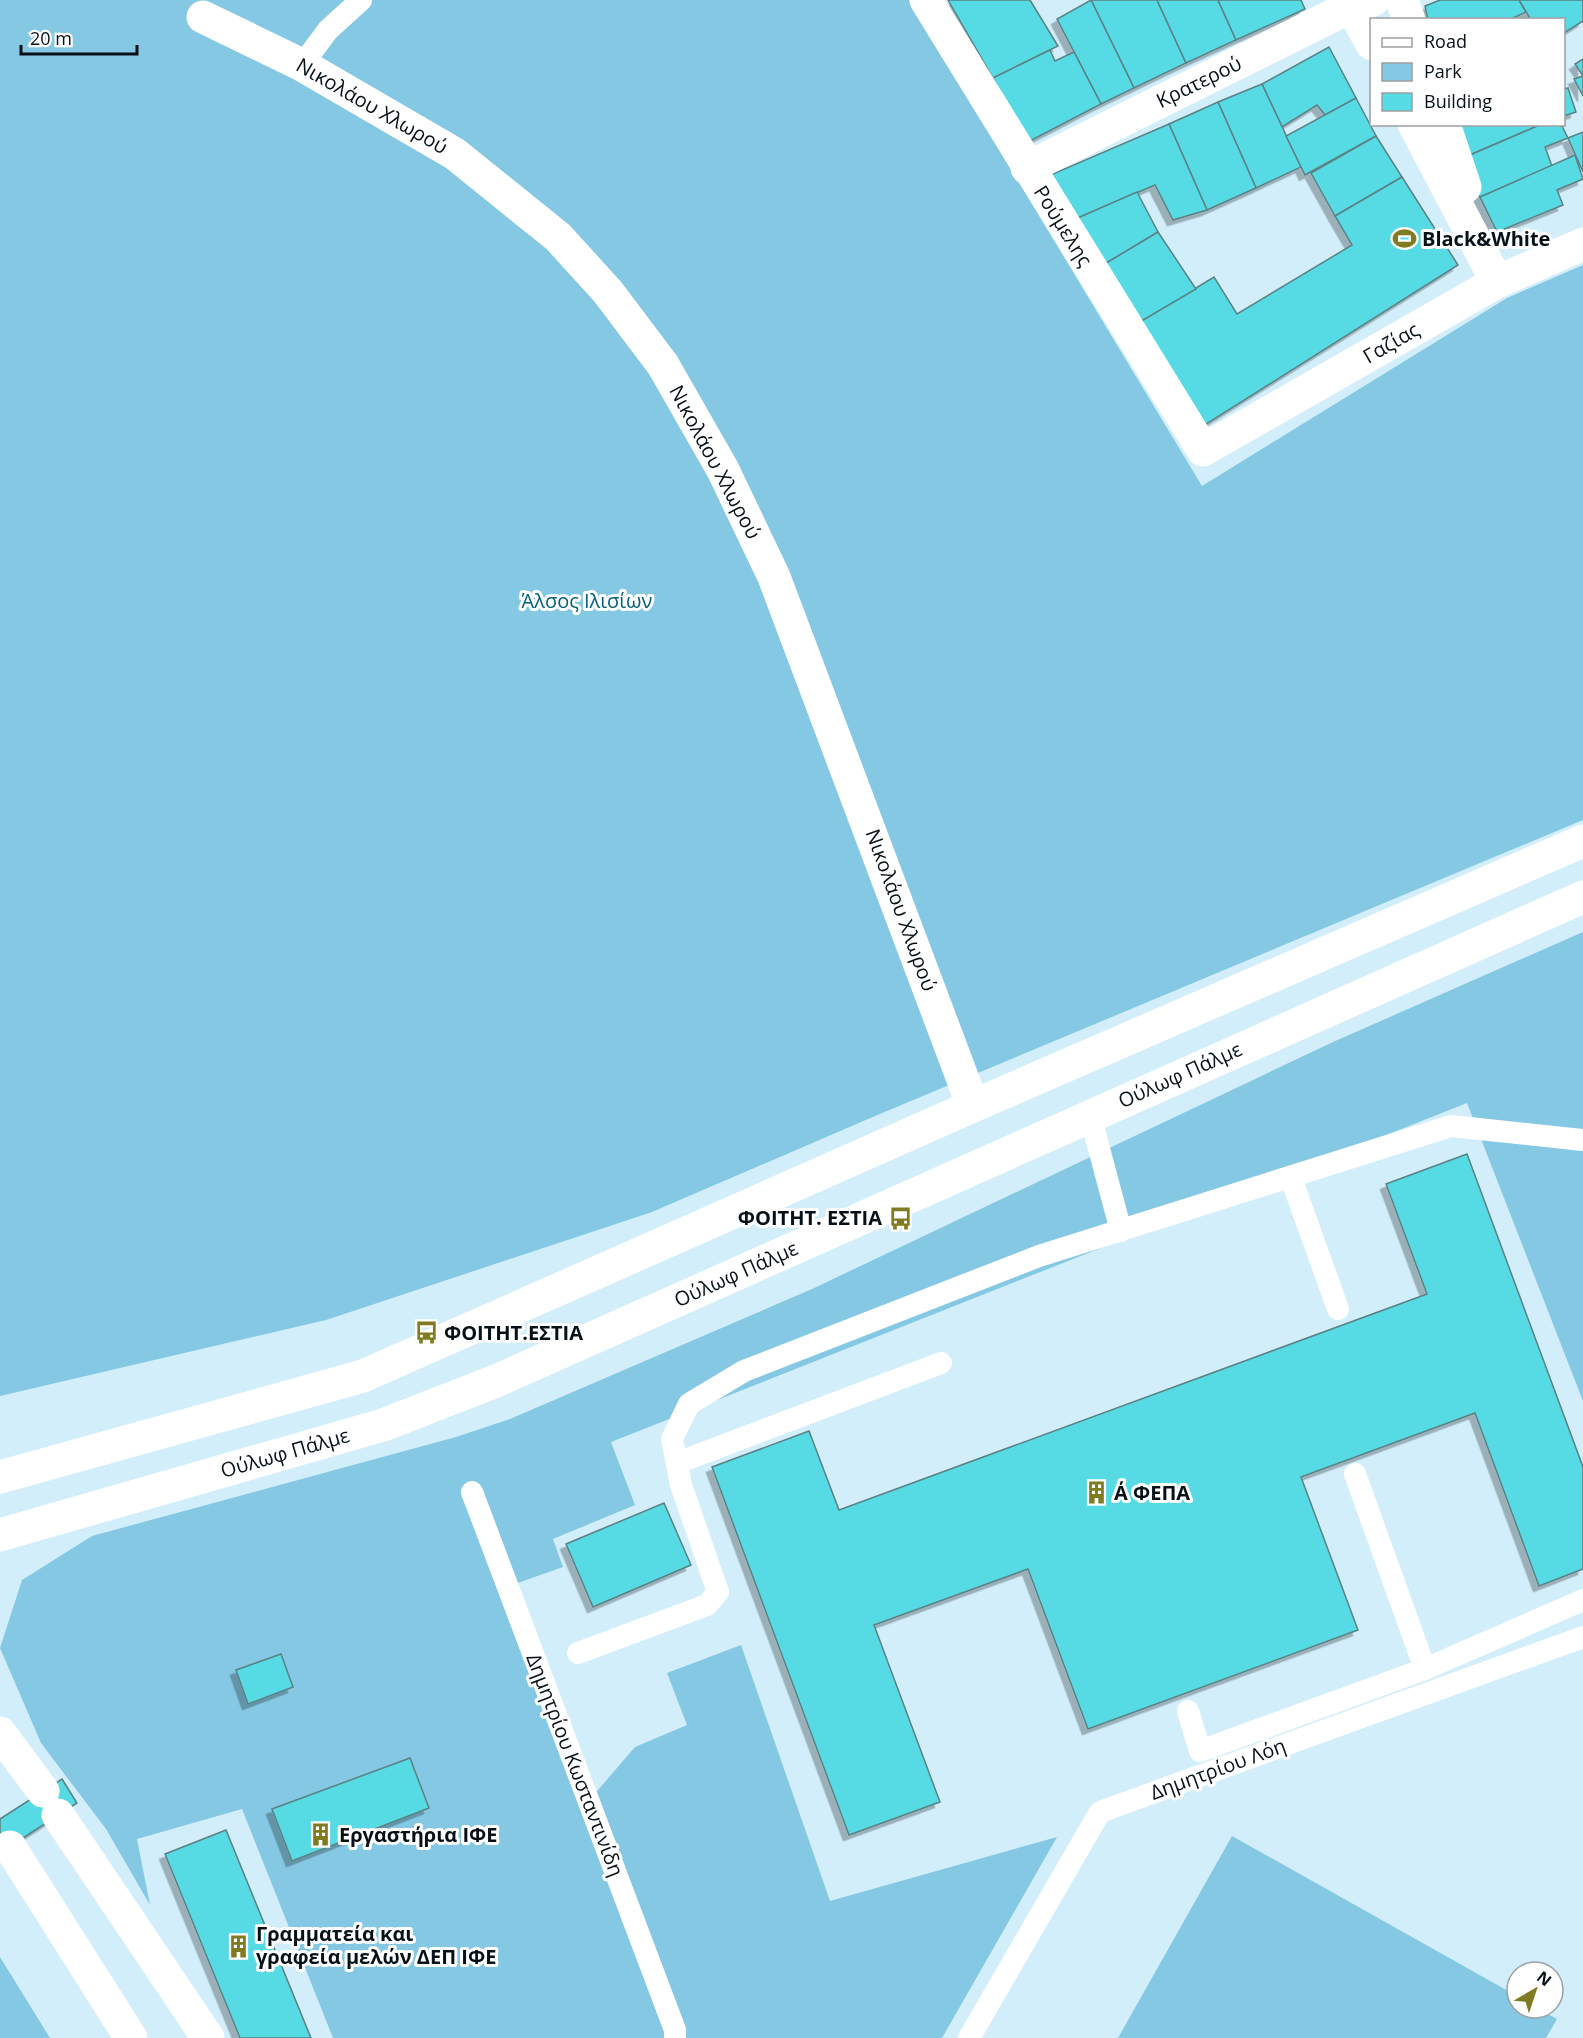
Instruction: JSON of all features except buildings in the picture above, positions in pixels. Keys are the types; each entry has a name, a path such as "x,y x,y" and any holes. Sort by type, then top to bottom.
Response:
{"street":[{"name":"Ρούμελης","path":"926,0 1027,168 1203,450"},
{"path":"1402,0 1408,18"},
{"name":"Κρατερού","path":"1027,168 1358,2"},
{"path":"1358,2 1370,41"},
{"name":"Νικολάου Χλωρού","path":"204,17 302,65 455,154 558,237 608,292 663,365 723,470 774,577 973,1106"},
{"path":"1415,126 1497,282"},
{"path":"1445,126 1497,282"},
{"name":"Γαζίας","path":"1203,450 1497,282 1583,244"},
{"path":"0,1477 363,1376 973,1106 1583,842"},
{"name":"Ούλωφ Πάλμε","path":"0,1535 382,1425 496,1381 1583,897"},
{"path":"0,1733 51,1803 208,2038"},
{"path":"10,1847 131,2038"}],"lane":[{"path":"302,65 328,30 361,0"},
{"path":"1090,1115 1121,1231"},
{"path":"578,1653 707,1605 718,1592 681,1485 672,1439 690,1404 744,1371 1039,1256 1451,1126 1583,1140"},
{"path":"1291,1178 1338,1309"},
{"path":"677,1463 941,1363"},
{"path":"1355,1474 1425,1669"},
{"name":"Δημητρίου Κωσταντινίδη","path":"472,1492 675,2030 675,2038"},
{"path":"1188,1712 1200,1751 1425,1669 1583,1600"},
{"name":"Δημητρίου Λόη","path":"969,2038 1100,1812 1583,1637"}],"green space":[{"name":"Άλσος Ιλισίων","path":"0,0 909,0 1202,486 1507,298 1583,265 1583,820 875,1116 652,1212 326,1320 0,1396"},
{"path":"1583,932 1583,1401 1467,1103 611,1442 635,1505 553,1539 563,1567 512,1585 586,1804 635,1747 687,1725 667,1673 741,1645 830,1901 1057,1837 942,2038 333,2038 242,1809 137,1839 150,1905 106,1829 41,1743 0,1648 22,1580 92,1536 456,1437 510,1419 812,1289 1333,1042"},
{"path":"1232,1836 1505,1989 1505,2020 1556,2020 1546,2038 1118,2038"},
{"path":"0,1957 50,2038 0,2038"}],"place":[{"name":"Black&White","path":"1404,239"},
{"name":"ΦΟΙΤΗΤ. ΕΣΤΙΑ","path":"900,1218"},
{"name":"ΦΟΙΤΗΤ.ΕΣΤΙΑ","path":"426,1333"},
{"name":"Α΄ ΦΕΠΑ","path":"1096,1493"},
{"name":"Εργαστήρια ΙΦΕ","path":"321,1835"},
{"name":"Γραμματεία και γραφεία μελών ΔΕΠ ΙΦΕ","path":"238,1946"}]}
